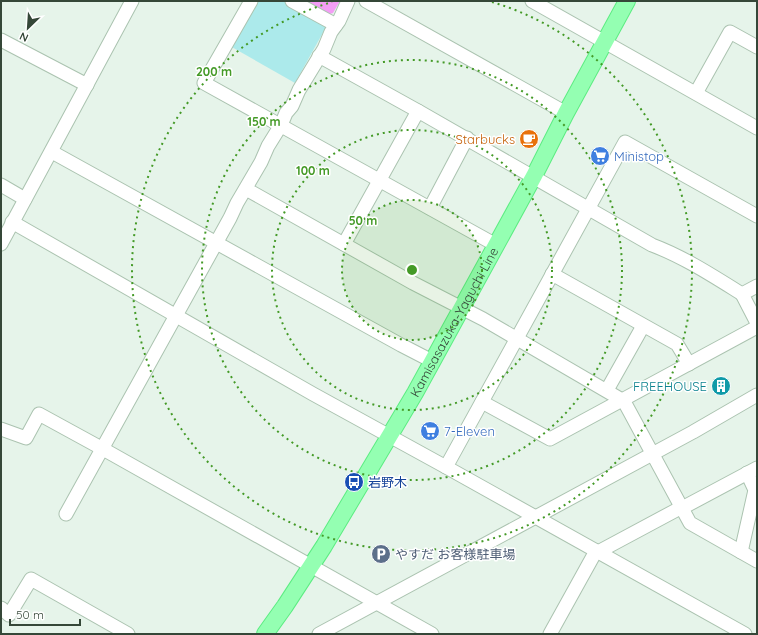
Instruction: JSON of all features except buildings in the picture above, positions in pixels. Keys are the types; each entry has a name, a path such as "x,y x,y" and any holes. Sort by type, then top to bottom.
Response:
{"main road":[{"name":"Kamisasazuka-Yaguchi Line","path":"264,634 311,566 389,436 534,176 566,113 627,1"}],"street":[{"path":"1,244 52,152 132,1"},
{"path":"251,1 204,83 496,245"},
{"path":"292,1 336,25"},
{"path":"66,514 177,316 237,203 246,189 253,173 261,162 286,113 310,74 339,21 348,1"},
{"path":"366,1 566,113"},
{"path":"532,1 757,128"},
{"path":"696,93 730,32 757,47"},
{"path":"1,40 87,85"},
{"path":"319,56 534,176 652,245 667,250 742,294 757,323"},
{"path":"344,244 418,111"},
{"path":"430,208 467,138"},
{"path":"446,467 625,142 757,216"},
{"path":"52,152 217,242 394,342 432,361"},
{"path":"1,185 25,199"},
{"path":"246,189 460,308 483,319 622,400 690,523 757,561"},
{"path":"12,222 313,394 745,634"},
{"path":"552,274 677,344 689,364"},
{"path":"742,294 757,286"},
{"path":"607,390 643,326"},
{"path":"482,402 550,439 757,327"},
{"path":"319,634 757,395"},
{"path":"1,428 26,438 39,414 432,634"},
{"path":"550,634 597,552 752,471 755,490 741,552"},
{"path":"1,608 9,615 31,579 128,634"}],"shaded area":[{"path":"255,1 283,1 325,25 325,29 295,83 230,46"},
{"path":"305,1 340,1 333,13 330,14"}],"place":[{"name":"Starbucks","path":"529,139"},
{"name":"Ministop","path":"600,156"},
{"name":"FREEHOUSE","path":"721,386"},
{"name":"7-Eleven","path":"430,431"},
{"name":"岩野木","path":"354,482"},
{"name":"やすだ お客様駐車場","path":"381,554"}]}
